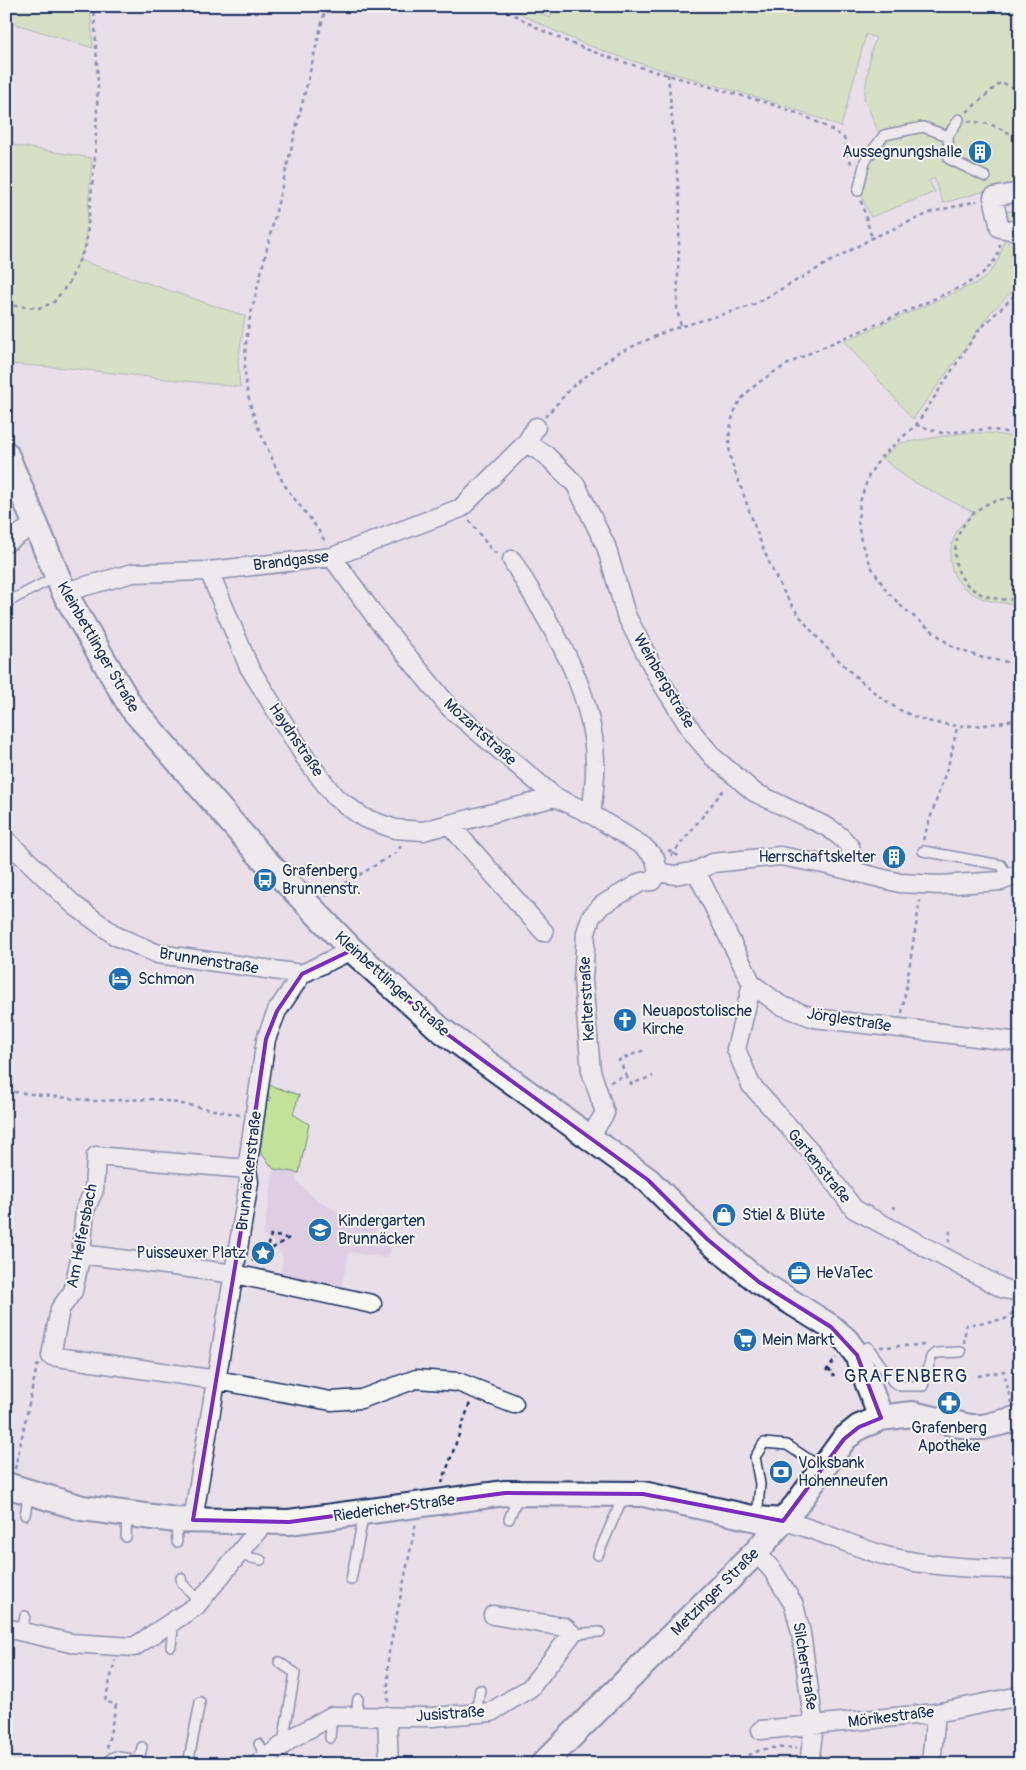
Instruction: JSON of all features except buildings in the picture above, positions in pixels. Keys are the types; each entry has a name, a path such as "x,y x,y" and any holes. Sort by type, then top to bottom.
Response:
{"street":[{"path":"1020,192 993,197 1000,228 1020,232"},
{"name":"Brandgasse","path":"61,584 133,572 209,571 332,556 461,508 526,443 536,427"},
{"name":"Weinbergstraße","path":"526,443 546,455 576,485 606,546 626,614 658,677 699,740 733,776 754,792 829,828 841,837 850,847 853,858 852,871"},
{"name":"Kleinbettlinger Straße","path":"6,454 61,584 131,707 259,854 352,950 440,1029 648,1180 707,1239 759,1282 831,1327 863,1351 881,1418"},
{"path":"6,543 35,524"},
{"name":"Mozartstraße","path":"332,556 377,619 450,708 555,797 592,814 643,846 655,858 658,872"},
{"path":"512,560 569,656 586,702 595,761 592,814"},
{"name":"Haydnstraße","path":"209,571 249,667 306,759 335,797 364,818 395,829 423,830 555,797"},
{"path":"449,824 544,932"},
{"name":"Brunnenstraße","path":"6,840 74,905 116,936 158,954 302,974"},
{"path":"658,872 675,875 696,871 713,864 780,856 890,881 922,884 1001,881 1014,875"},
{"name":"Jörglestraße","path":"696,871 752,984 780,1005 814,1018 1020,1042"},
{"name":"Kelterstraße","path":"590,1137 605,1113 591,1071 583,980 586,933 591,918 602,905 641,882 652,881 658,872"},
{"name":"Brunnäckerstraße","path":"182,1527 217,1380 249,1182 247,1169 256,1118 266,1039 277,1010 302,974 352,950"},
{"name":"Gartenstraße","path":"752,984 736,1049 751,1086 819,1161 854,1209 1004,1289 1020,1292"},
{"name":"Am Helfersbach","path":"217,1380 51,1356 60,1308 74,1291 82,1254 85,1210 94,1190 96,1156 247,1169"},
{"path":"82,1254 235,1274 372,1304"},
{"path":"217,1380 331,1401 361,1399 416,1379 458,1382 514,1404"},
{"name":"Metzinger Straße","path":"543,1764 756,1552 783,1521 844,1439 859,1427 881,1418 912,1414 970,1427 1017,1419"},
{"name":"Riedericher Straße","path":"18,1494 82,1508 127,1514 182,1527 289,1522 505,1493 643,1494 757,1519 783,1521"},
{"path":"783,1521 801,1525 896,1558 934,1565 1020,1568"},
{"path":"17,1625 71,1643 134,1647 199,1601 259,1529 261,1522"},
{"name":"Silcherstraße","path":"756,1552 773,1571 794,1604 802,1633 813,1732 809,1764"},
{"path":"493,1615 564,1627 572,1634"},
{"name":"Jusistraße","path":"332,1716 357,1707 388,1716 447,1721 476,1713 491,1712 530,1688 572,1634"},
{"name":"Mörikestraße","path":"761,1730 813,1732 936,1713 1020,1696"},
{"path":"930,1764 936,1713"},
{"path":"263,1757 332,1716"},
{"path":"388,1716 389,1764"}],"lane":[{"path":"959,119 948,136 949,159 986,177"},
{"path":"858,191 865,161 884,135 923,127 948,136"},
{"path":"6,603 61,584"},
{"path":"922,851 1001,865 1014,875"},
{"path":"863,1351 893,1382 901,1386 923,1386 930,1357 936,1353 961,1352"},
{"path":"757,1519 760,1484 754,1457 764,1443 787,1445 822,1468"},
{"path":"509,1519 519,1494"},
{"path":"598,1555 624,1494"},
{"path":"352,1580 364,1512"},
{"path":"126,1537 127,1514"},
{"path":"238,1554 261,1560"},
{"path":"181,1578 182,1583 199,1601"},
{"path":"171,1646 174,1620"},
{"path":"572,1634 600,1632"},
{"path":"279,1662 295,1673 283,1745"},
{"path":"476,1713 480,1690"},
{"path":"188,1764 200,1702"},
{"path":"330,1738 332,1716"},
{"path":"126,1763 142,1746"}],"path":[{"path":"6,305 38,308 53,303 69,283 86,245 94,166 98,85 94,6"},
{"path":"326,6 251,313 244,356 246,394 260,433 286,486 320,530 332,556"},
{"path":"501,6 557,37 597,53 795,111 827,125 844,138 872,238"},
{"path":"668,74 680,206 677,310 681,326"},
{"path":"959,119 1001,82 1020,90"},
{"path":"959,119 990,124 1020,138"},
{"path":"536,427 574,385 616,354 681,326 751,306 872,238 932,212 993,197"},
{"path":"1000,228 1000,252 983,275 967,284 789,364 760,381 738,404 730,430 730,456 753,523 794,609 812,632 880,698 903,712 923,720 957,727 981,726 1020,718"},
{"path":"1020,290 978,331 916,425 881,456 869,475 860,502 858,521 861,542 872,568 886,590 903,608 954,648 983,658 1020,664"},
{"path":"916,425 942,433 989,429 1020,435"},
{"path":"1020,498 997,499 982,506 960,532 954,549 954,563 960,577 973,589 988,597 1008,600 1020,599"},
{"path":"461,508 493,552 512,560"},
{"path":"922,851 923,834 942,785 957,727"},
{"path":"673,853 733,776"},
{"path":"308,906 397,852 411,830"},
{"path":"899,1028 922,884"},
{"path":"644,1050 619,1060 631,1084 654,1076"},
{"path":"597,1088 626,1075"},
{"path":"6,1091 94,1101 156,1099 256,1118"},
{"path":"892,1208 899,1209"},
{"path":"251,1262 265,1253 288,1238 271,1235 265,1253"},
{"path":"961,1352 964,1351 966,1325 1005,1319 1020,1308"},
{"path":"863,1351 923,1345 936,1353"},
{"path":"18,1494 37,1366"},
{"path":"828,1367 834,1374 833,1376"},
{"path":"978,1376 1004,1371 1017,1419"},
{"path":"388,1716 388,1657 427,1504 475,1389"},
{"path":"119,1646 104,1702 116,1705 104,1759 126,1763"},
{"path":"735,1764 755,1751 773,1747 800,1748 802,1740 813,1732"}],"highlighted area":[{"path":"352,950 440,1029 648,1180 707,1239 759,1282 831,1327 857,1355 881,1418 859,1427 844,1439 783,1521 643,1494 505,1493 289,1522 193,1520 249,1182 247,1169 266,1039 277,1011 302,974"}],"shaded area":[{"name":"Kindergarten Brunnäcker","path":"274,1169 295,1173 298,1183 312,1196 345,1216 376,1227 374,1233 391,1248 389,1255 385,1258 349,1252 340,1292 280,1279 283,1257 273,1241 263,1236"}],"green space":[{"path":"6,6 90,6 93,48 6,21"},
{"path":"508,6 528,6 550,18 552,14 539,6 1020,6 1020,175 1013,183 943,203 934,178 929,181 935,192 871,217 863,199 862,191 866,175 887,138 878,131 864,98 871,51 876,38 866,34 841,127 800,111 629,60 587,45 547,27"},
{"path":"6,144 92,158 85,246 79,260 245,316 238,361 240,387 68,368 6,364"},
{"path":"1020,210 1020,226 1007,222 1004,212"},
{"path":"1005,237 1009,237 1008,244 1020,245 1020,284 991,312 913,419 844,341 979,282 997,262"},
{"path":"964,433 989,433 1020,438 1020,603 1004,603 989,600 975,595 964,587 955,577 951,564 951,550 957,530 973,512 910,480 882,458 900,443"},
{"path":"269,1085 299,1095 293,1114 309,1124 299,1173 274,1169 260,1152 267,1100 270,1101 271,1098 268,1097"}],"place":[{"name":"Aussegnungshalle","path":"980,152"},
{"name":"Herrschaftskelter","path":"894,857"},
{"name":"Grafenberg Brunnenstr.","path":"265,880"},
{"name":"Schmon","path":"120,979"},
{"name":"Neuapostolische Kirche","path":"625,1020"},
{"name":"Stiel & Blüte","path":"724,1215"},
{"name":"Kindergarten Brunnäcker","path":"320,1230"},
{"name":"Puisseuxer Platz","path":"263,1253"},
{"name":"HeVaTec","path":"799,1273"},
{"name":"Mein Markt","path":"745,1340"},
{"name":"Grafenberg Apotheke","path":"949,1403"},
{"name":"Volksbank Hohenneufen","path":"781,1472"}],"district":[{"name":"GRAFENBERG","path":"906,1376"}]}
